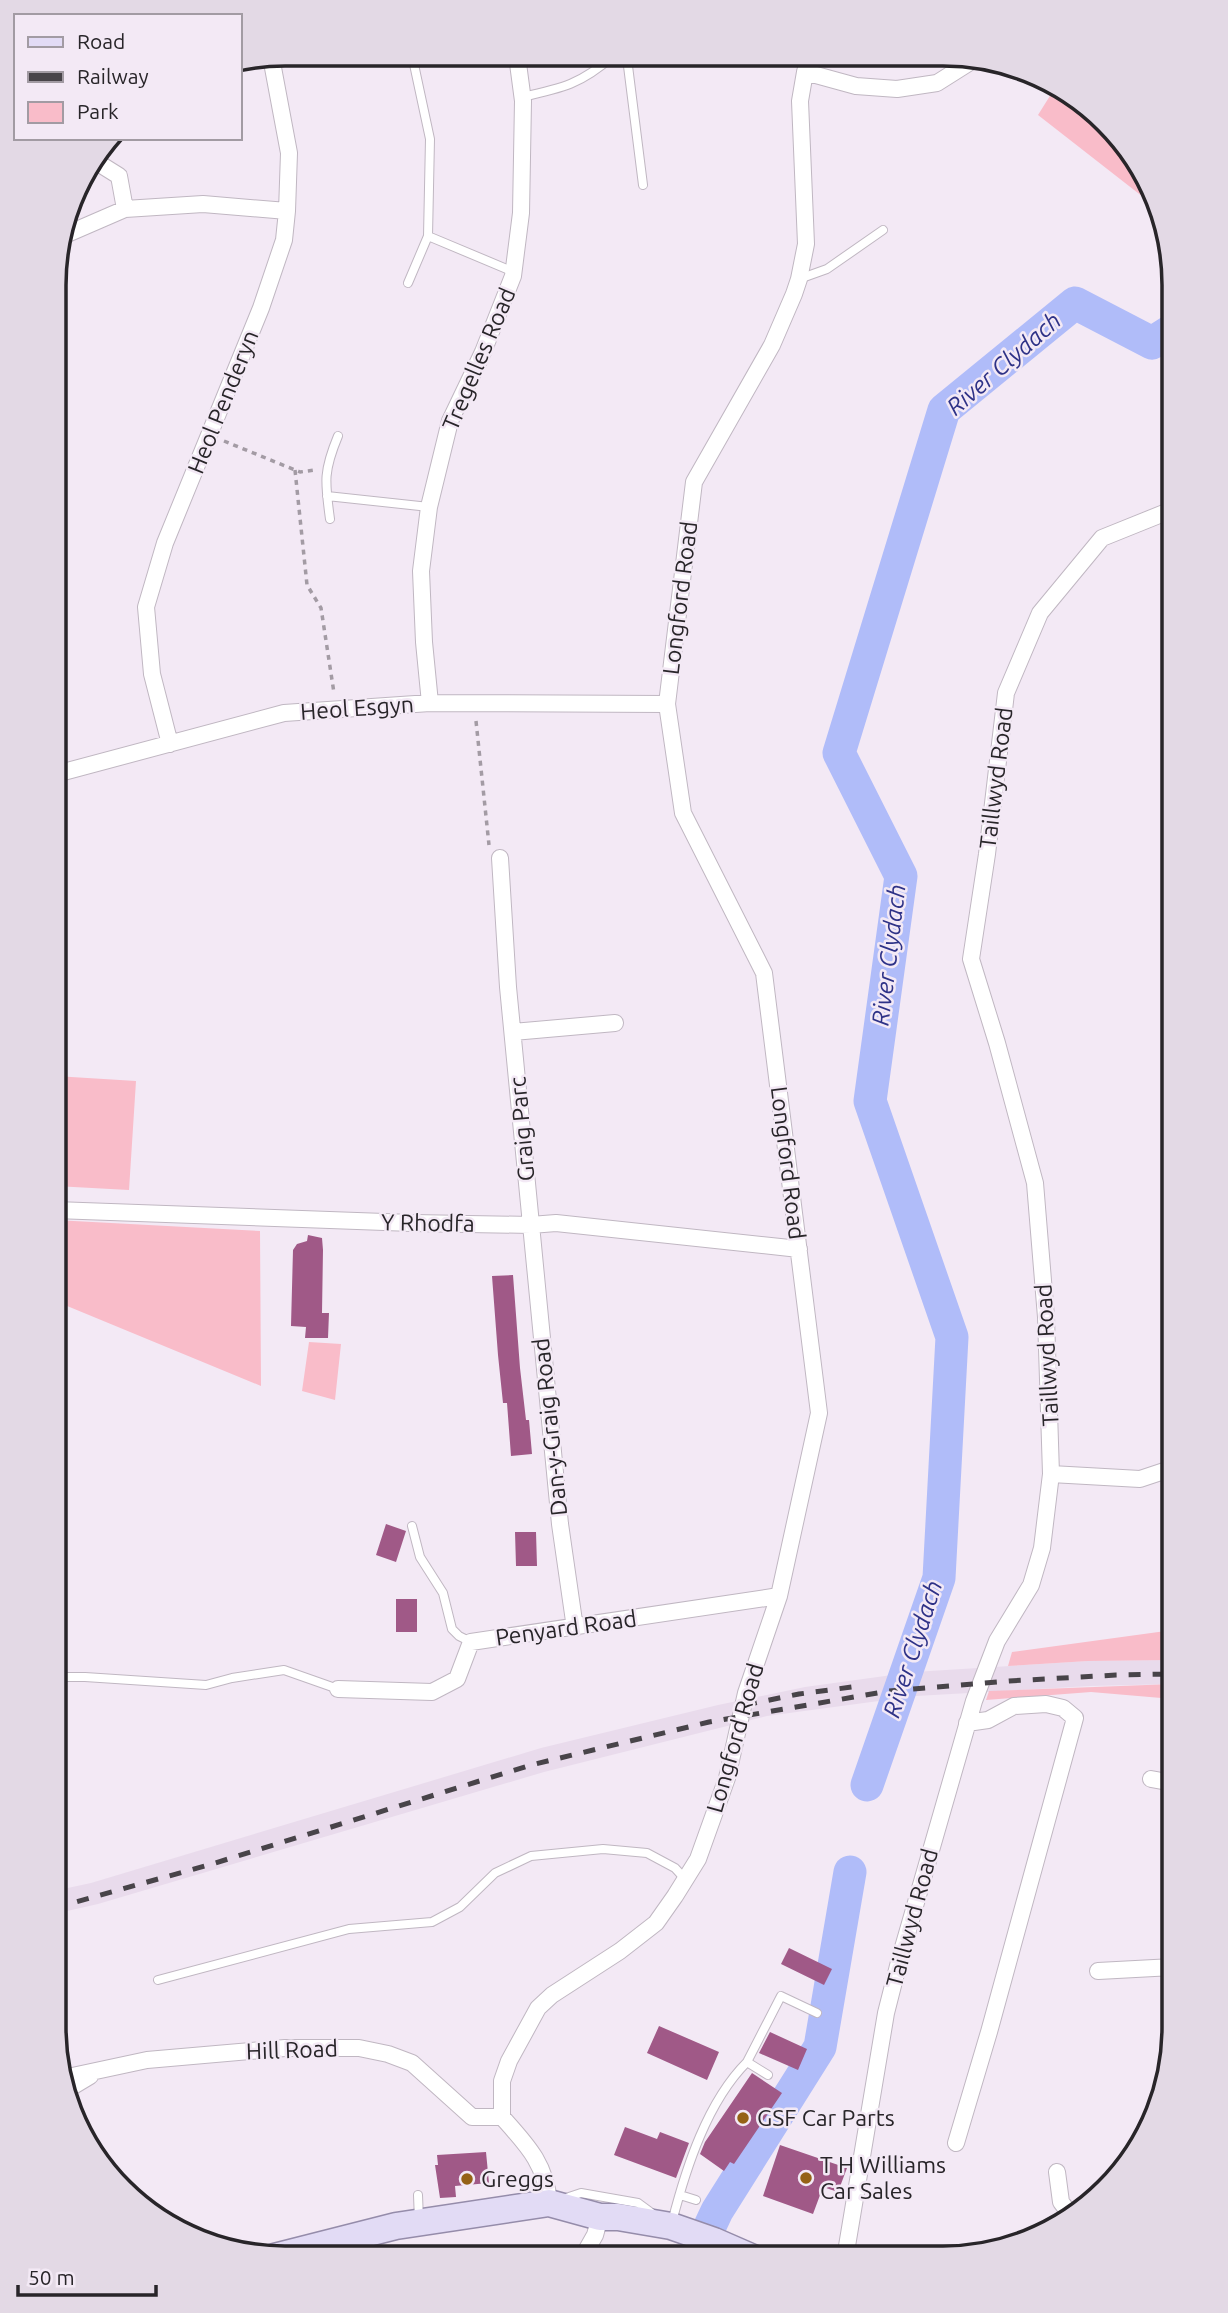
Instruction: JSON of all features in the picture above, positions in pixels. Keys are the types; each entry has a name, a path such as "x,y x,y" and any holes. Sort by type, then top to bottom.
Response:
{"main road":[{"path":"314,2246 419,2223 549,2203 600,2217 618,2217 692,2233 724,2246"}],"street":[{"name":"Longford Road","path":"502,2117 502,2081 509,2062 538,2008 552,1995 620,1951 656,1923 698,1859 727,1777 746,1693 779,1596 819,1413 764,973 683,813 667,704 694,482 772,345 799,278 806,243 800,101 807,66"},
{"path":"810,66 856,86 897,89 937,83 962,67"},
{"name":"Heol Penderyn","path":"170,744 152,674 146,607 165,544 261,308 284,240 289,153 273,67"},
{"name":"Tregelles Road","path":"430,703 421,571 429,507 450,421 483,352 514,272 521,213 522,97 518,67"},
{"path":"102,165 119,176 125,209"},
{"path":"74,231 125,209 203,204 287,211"},
{"name":"Taillwyd Road","path":"847,2246 886,2013 967,1723 998,1641 1031,1585 1042,1548 1051,1474 1046,1317 1035,1183 971,959 987,854 1006,693 1040,613 1102,538 1162,514"},
{"name":"Heol Esgyn","path":"66,772 284,713 430,703 667,704"},
{"name":"Graig Parc","path":"500,858 531,1225"},
{"path":"513,1032 615,1023"},
{"name":"Y Rhodfa","path":"66,1211 360,1228 556,1223 799,1249"},
{"name":"Dan-y-Graig Road","path":"531,1225 559,1524 575,1628"},
{"path":"1051,1474 1140,1479 1161,1472"},
{"name":"Penyard Road","path":"338,1689 432,1692 457,1679 471,1642 779,1596"},
{"path":"956,2143 993,2019 1075,1718 1063,1708 1046,1704 1014,1706 988,1720 967,1723"},
{"path":"1151,1779 1161,1781"},
{"path":"1098,1971 1161,1968"},
{"name":"Hill Road","path":"72,2076 147,2060 257,2051 359,2048 388,2054 412,2063 472,2117 502,2117"},
{"path":"75,2085 101,2070"},
{"path":"502,2117 528,2146 541,2167 548,2186 549,2203"},
{"path":"1057,2172 1061,2202 1066,2208"},
{"path":"588,2246 600,2217"}],"lane":[{"path":"628,66 643,185"},
{"path":"408,283 428,236 429,139 414,67"},
{"path":"522,97 568,87 601,67"},
{"path":"799,278 827,269 883,230"},
{"path":"428,236 514,272"},
{"path":"330,519 326,469 338,436"},
{"path":"327,496 429,507"},
{"path":"412,1526 420,1557 443,1593 452,1629 458,1636 471,1642"},
{"path":"66,1677 206,1685 284,1670 338,1689"},
{"path":"158,1980 349,1929 432,1922 460,1907 495,1873 531,1856 603,1849 647,1853 675,1868 685,1880"},
{"path":"692,2233 680,2195 687,2167 717,2103 747,2062 782,1996 817,2013"},
{"path":"747,2062 768,2075"},
{"path":"549,2203 580,2193 638,2203 692,2233"},
{"path":"418,2195 419,2223"},
{"path":"680,2195 696,2200"}],"path":[{"path":"209,435 300,472 326,469"},
{"path":"295,470 307,585 321,608 337,710"},
{"path":"474,703 490,858 500,858"}],"shaded area":[{"path":"1161,1660 1161,1684 916,1696 767,1716 544,1772 66,1911 66,1888 541,1748 805,1687 914,1672 1088,1661"}],"green space":[{"path":"1050,95 1064,103 1107,141 1125,164 1142,196 1038,115"},
{"path":"66,1077 136,1081 129,1190 66,1187"},
{"path":"66,1221 260,1231 261,1386 66,1306"},
{"path":"309,1342 341,1344 335,1400 302,1391"},
{"path":"1161,1632 1161,1660 1008,1666 1012,1652"},
{"path":"1161,1684 1161,1698 1091,1692 986,1700 989,1691"}],"building":[{"path":"308,1235 322,1238 322,1313 329,1313 328,1338 305,1338 306,1327 291,1326 293,1250 297,1244 307,1241"},
{"path":"513,1275 520,1368 532,1454 511,1456 507,1403 503,1403 492,1276"},
{"path":"386,1524 406,1531 396,1562 376,1555"},
{"path":"515,1532 536,1532 537,1566 516,1566"},
{"path":"396,1599 417,1599 417,1632 396,1632"},
{"path":"789,1948 832,1969 824,1985 781,1964"},
{"path":"659,2026 719,2052 707,2080 647,2053"},
{"path":"770,2032 807,2049 798,2070 759,2053"},
{"name":"GSF Car Parts","path":"752,2073 782,2093 734,2164 730,2162 724,2171 700,2154 705,2142"},
{"path":"625,2127 657,2139 660,2132 689,2143 676,2178 614,2155"},
{"name":"T H Williams Car Sales","path":"780,2145 847,2168 838,2192 823,2187 813,2214 763,2196"},
{"path":"486,2152 489,2183 455,2186 456,2197 440,2198 435,2165 438,2165 437,2155"}],"waterway":[{"name":"River Clydach","path":"867,1785 939,1578 952,1337 870,1101 901,876 839,753 944,410 1075,303 1152,343 1162,337"},
{"name":"River Clydach","path":"701,2246 717,2211 820,2047 850,1872"}],"railway":[{"path":"66,1905 212,1864 531,1765 709,1722 889,1691 1009,1681 1161,1674"},
{"path":"745,1705 852,1687"}],"place":[{"name":"GSF Car Parts","path":"743,2118"},
{"name":"T H Williams Car Sales","path":"806,2178"},
{"name":"Greggs","path":"467,2179"}]}
